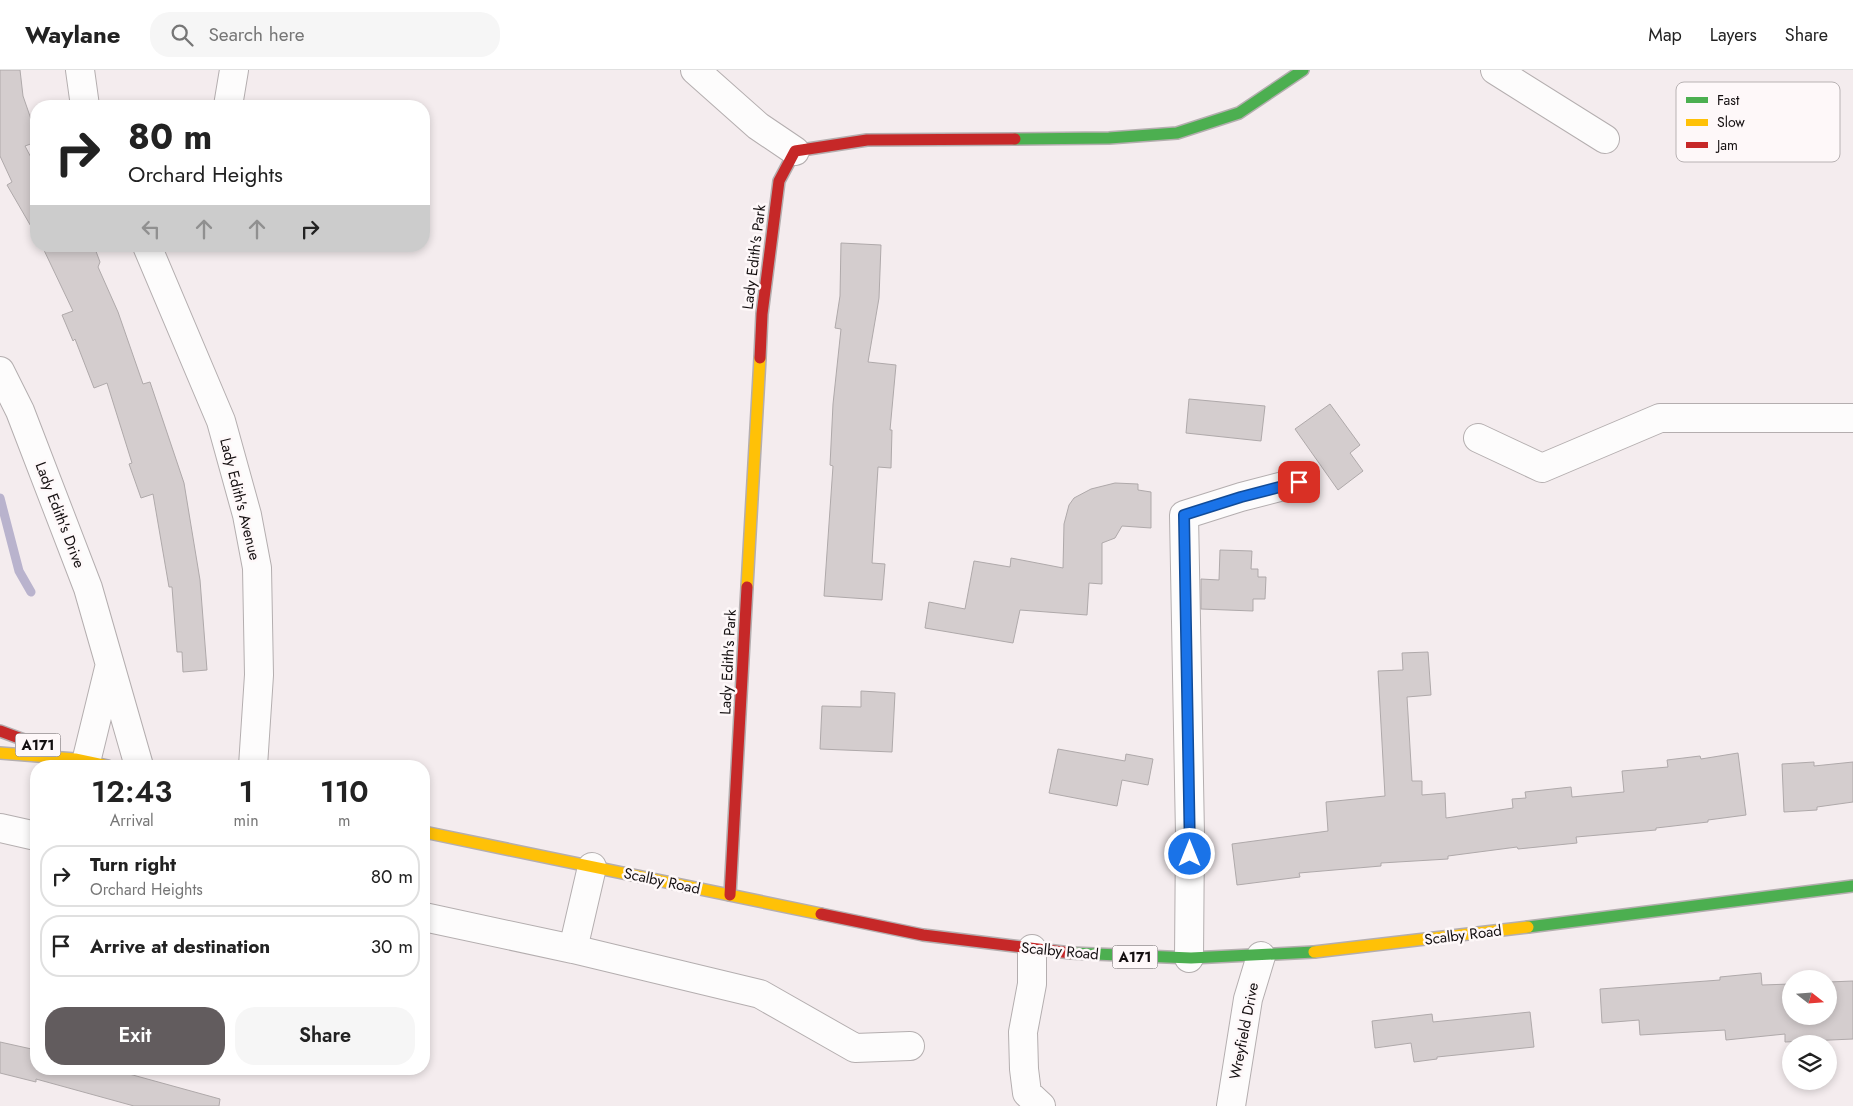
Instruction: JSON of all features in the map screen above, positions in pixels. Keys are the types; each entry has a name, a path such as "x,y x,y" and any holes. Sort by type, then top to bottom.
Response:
{"main road":[{"path":"795,151 867,140 1109,138 1177,134 1239,113 1303,70"},
{"name":"Lady Edith's Park","path":"730,895 762,314 779,181 795,151"},
{"name":"A171","path":"0,731 84,760"},
{"name":"A171","path":"0,753 70,760"},
{"name":"Scalby Road","path":"430,833 923,935 1032,949 1102,955 1189,958 1261,956 1352,949 1853,886"}],"street":[{"path":"80,70 84,100"},
{"path":"229,100 234,70"},
{"path":"695,70 758,126 795,151"},
{"path":"1495,70 1605,140"},
{"name":"Lady Edith's Avenue","path":"150,252 221,421 247,515 257,568 259,675 253,760"},
{"name":"Lady Edith's Drive","path":"0,371 20,411 88,588 137,760"},
{"path":"1478,438 1542,468 1660,418 1853,418"},
{"path":"1189,958 1190,835 1184,515 1241,497 1299,482"},
{"name":"Lady Edith's Drive","path":"90,760 110,664"},
{"path":"0,828 30,835"},
{"path":"573,949 592,867"},
{"path":"430,918 573,949 760,994 855,1048 910,1046"},
{"path":"1032,949 1032,984 1023,1032 1024,1069 1027,1093 1041,1106"},
{"name":"Wreyfield Drive","path":"1230,1106 1248,999 1261,956"}],"building":[{"path":"0,70 20,70 23,96 30,116 30,144 25,146 30,156 30,225 7,185 12,182 0,156"},
{"path":"841,243 881,245 879,298 868,362 896,365 890,430 892,430 891,468 878,467 872,563 885,564 882,600 824,596 833,466 830,465 833,404 841,329 835,328 840,296"},
{"path":"45,252 96,252 100,262 98,267 118,312 143,384 150,382 184,483 200,580 207,670 183,672 182,652 177,652 172,587 169,587 153,494 141,498 129,464 132,463 107,383 94,388 75,339 73,341 62,315 73,311"},
{"path":"1189,399 1265,406 1261,441 1186,433"},
{"path":"1330,404 1360,445 1350,453 1363,471 1338,490 1295,429"},
{"path":"1115,483 1138,484 1138,490 1151,492 1151,528 1122,526 1115,538 1102,543 1102,584 1089,583 1087,615 1020,610 1013,643 925,628 929,602 965,609 974,561 1010,567 1011,558 1063,568 1064,524 1069,505 1074,498 1091,489"},
{"path":"1220,550 1252,551 1251,569 1258,569 1258,577 1266,577 1265,599 1253,599 1253,611 1201,609 1201,579 1219,580"},
{"path":"1428,652 1431,695 1407,697 1412,781 1422,781 1422,795 1445,793 1446,818 1513,808 1512,799 1526,798 1525,792 1571,787 1572,797 1624,792 1622,771 1668,767 1667,760 1700,756 1701,759 1738,753 1746,815 1656,828 1656,830 1576,837 1577,843 1518,849 1517,847 1448,856 1448,859 1381,863 1381,866 1299,873 1300,877 1237,885 1232,844 1328,831 1326,802 1385,796 1378,671 1403,670 1402,653"},
{"path":"861,691 895,693 892,752 820,749 822,706 861,707"},
{"path":"1058,749 1125,761 1126,754 1153,759 1148,785 1122,780 1117,806 1049,793"},
{"path":"1814,762 1814,766 1853,762 1853,802 1817,807 1817,810 1784,812 1782,764"},
{"path":"1761,973 1762,985 1782,984 1782,1025 1838,1025 1838,982 1853,981 1853,1039 1837,1040 1837,1035 1785,1034 1726,1040 1725,1030 1640,1035 1639,1020 1602,1023 1600,989 1720,980 1720,977"},
{"path":"1530,1012 1534,1047 1437,1057 1437,1059 1414,1062 1411,1043 1375,1048 1372,1021 1432,1014 1433,1022"},
{"path":"0,1042 30,1049 30,1075 133,1075 220,1099 219,1106 134,1106 36,1079 36,1082 0,1073"}],"waterway":[{"path":"0,498 19,571 31,592"}],"traffic: fast":[{"path":"1015,139 1109,138 1177,133 1239,113 1303,70"},
{"path":"1528,927 1853,886"},
{"path":"1071,953 1191,958 1314,952"}],"traffic: slow":[{"path":"747,587 760,358"},
{"path":"0,753 80,760"},
{"path":"430,833 821,914"},
{"path":"1314,952 1528,927"}],"traffic: jam":[{"path":"760,358 762,314 779,181 795,151 867,140 1015,139"},
{"path":"730,895 747,587"},
{"path":"0,731 46,748"},
{"path":"821,914 923,935 1071,953"}],"route":[{"path":"1190,854 1184,515 1241,497 1299,482"}]}
